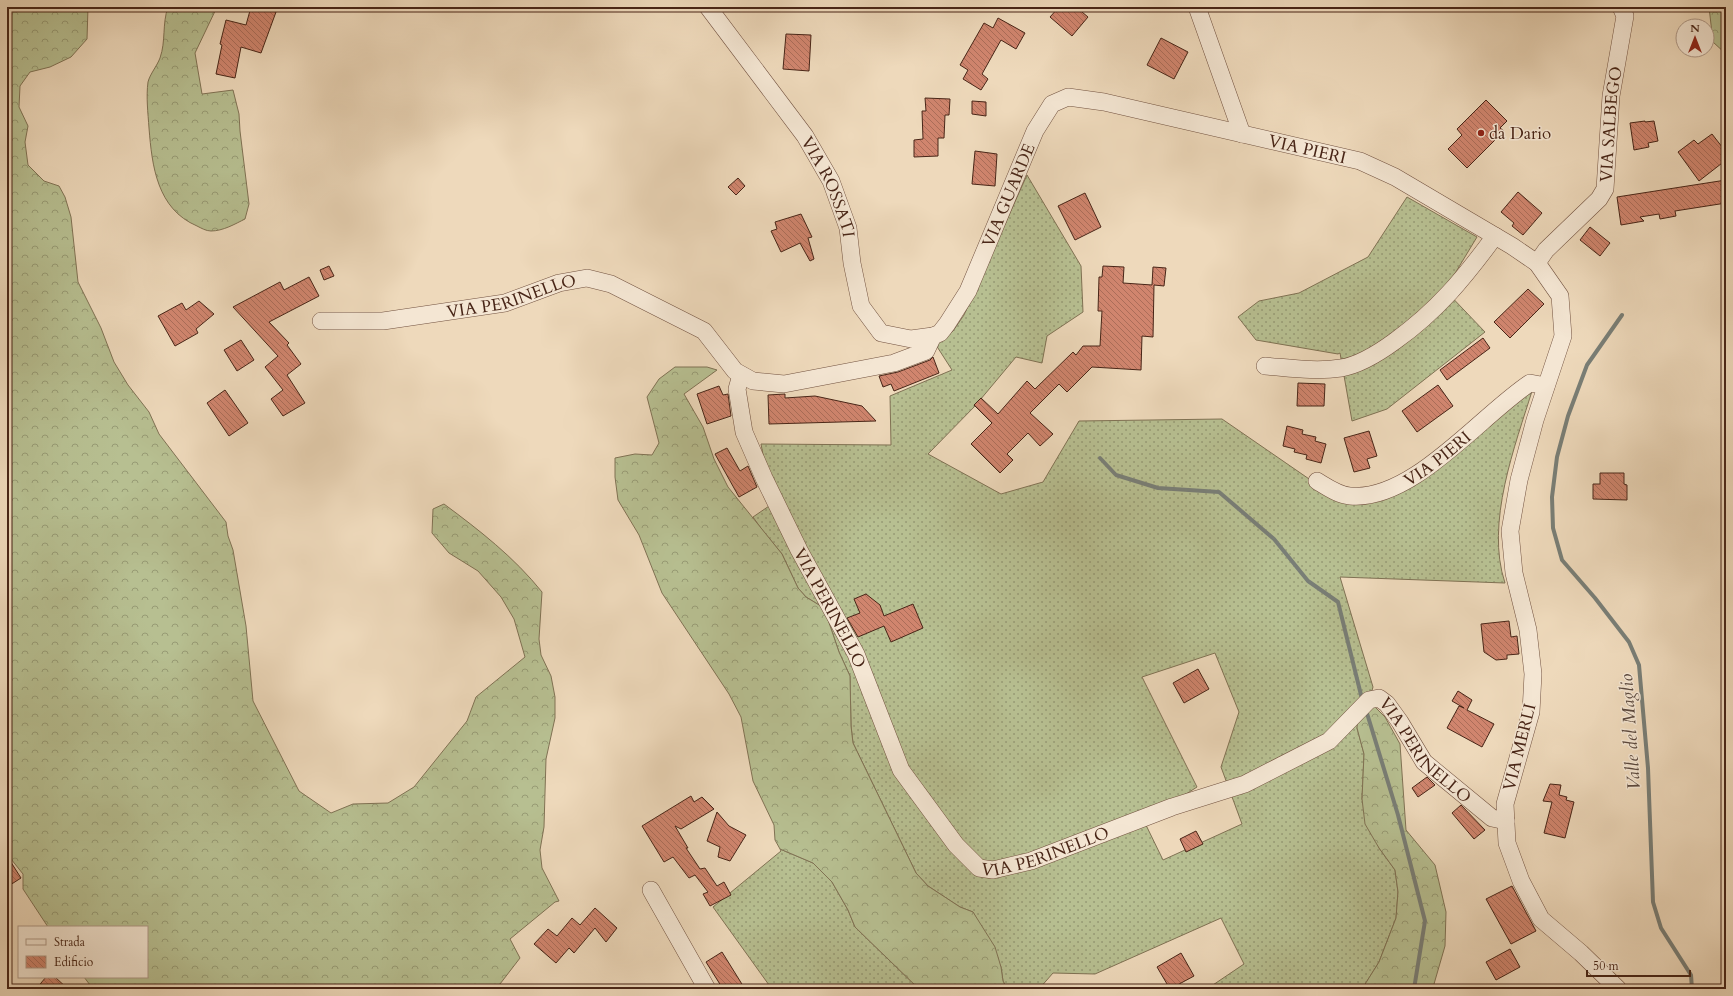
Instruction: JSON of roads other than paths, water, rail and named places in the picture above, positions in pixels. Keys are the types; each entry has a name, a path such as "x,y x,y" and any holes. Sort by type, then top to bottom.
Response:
{"street":[{"name":"VIA ROSSATI","path":"708,7 805,136 831,181 848,228 852,263 861,306 881,333 911,339 937,334"},
{"path":"1197,7 1242,134"},
{"name":"VIA SALBEGO","path":"1537,264 1546,250 1599,199 1606,190 1611,96 1625,16 1621,7"},
{"name":"VIA GUARDE","path":"937,334 947,324 968,291 1035,130 1052,104 1068,97 1104,102"},
{"name":"VIA PIERI","path":"1104,102 1360,161 1395,177 1495,236 1537,264 1560,296 1563,336 1535,420"},
{"path":"1265,366 1321,370 1343,368 1368,358 1404,334 1444,300 1467,275 1495,236"},
{"name":"VIA PERINELLO","path":"321,321 382,321 505,303 558,283 587,278 611,284 704,331 735,371 753,381 784,384 894,363 926,351 937,334"},
{"name":"VIA PERINELLO","path":"741,374 737,389 744,432 764,478 800,550 856,654 901,770 956,842 956,845 979,868 993,870 1031,861 1172,807 1245,784 1329,741 1364,705 1379,698 1387,704 1400,722 1424,762 1492,818 1506,821"},
{"name":"VIA PIERI","path":"1317,480 1336,492 1349,496 1370,496 1385,492 1407,481 1438,460 1481,422 1530,383 1546,386"},
{"name":"VIA MERLI","path":"1535,420 1519,480 1510,532 1514,573 1528,630 1533,674 1531,712 1505,804 1507,843 1521,881 1541,919 1581,953 1618,989"},
{"path":"650,890 707,989"}],"waterway":[{"name":"Valle del Maglio","path":"1622,315 1587,365 1568,416 1557,457 1552,497 1553,528 1562,560 1595,598 1629,642 1639,665 1648,768 1653,902 1661,928 1691,975 1692,989"},
{"path":"1100,458 1116,475 1158,488 1219,492 1274,539 1308,581 1338,602 1362,699"},
{"path":"1366,710 1398,815 1425,921 1414,989"}],"place":[{"name":"da Dario","path":"1481,133"}]}
